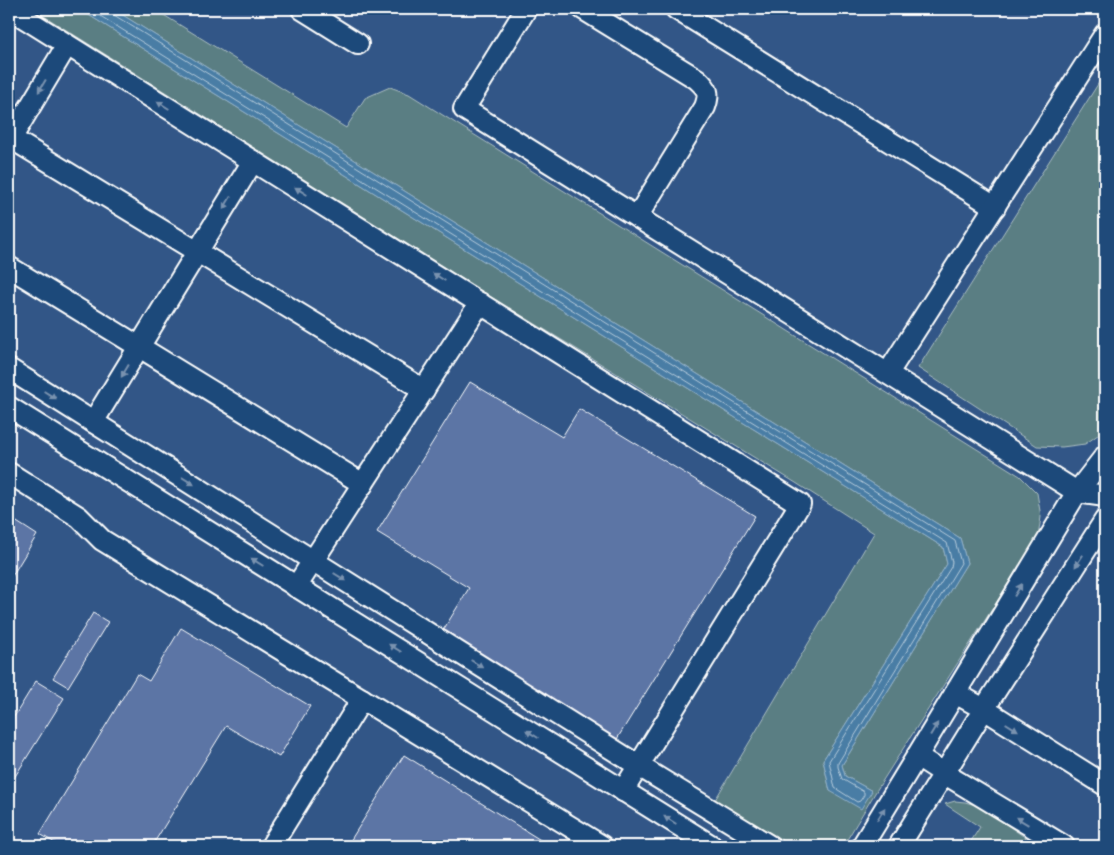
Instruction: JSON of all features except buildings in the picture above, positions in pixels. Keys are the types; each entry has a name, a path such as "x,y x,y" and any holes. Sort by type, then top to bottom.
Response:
{"lane":[{"path":"10,9 800,504 623,791"},
{"path":"302,9 358,44"},
{"path":"526,9 464,109 1077,492 1105,496"},
{"path":"583,9 697,79 708,92 705,107 638,217"},
{"path":"676,9 995,207"},
{"path":"888,373 1105,34"},
{"path":"67,45 10,139 424,390"},
{"path":"93,422 253,161"},
{"path":"9,267 363,484"},
{"path":"296,587 480,303"},
{"path":"9,369 639,766 770,846"},
{"path":"9,407 712,846"},
{"path":"862,845 918,756 1077,492 1105,456"},
{"path":"9,473 79,517 102,540 602,846"},
{"path":"899,846 1105,520"},
{"path":"955,693 984,709 1105,785"},
{"path":"271,846 362,699"},
{"path":"918,756 1064,846"}],"shaded area":[{"path":"9,9 1105,9 1105,846 9,846"}],"green space":[{"path":"33,9 79,9 943,547 947,564 823,760 830,791 872,791 845,776 842,765 967,563 960,538 113,9 154,9 346,128 365,98 390,87 409,94 1020,476 1037,493 1041,517 1038,537 842,846 792,846 715,800 874,533 796,483 493,298"},
{"path":"1105,73 1105,430 1085,444 1062,447 1037,446 918,368"},
{"path":"955,801 979,806 1038,846 968,846 980,827 945,804"}],"water":[{"path":"79,9 113,9 960,538 967,563 842,765 845,776 872,791 861,809 830,791 823,760 947,564 943,547"}]}
